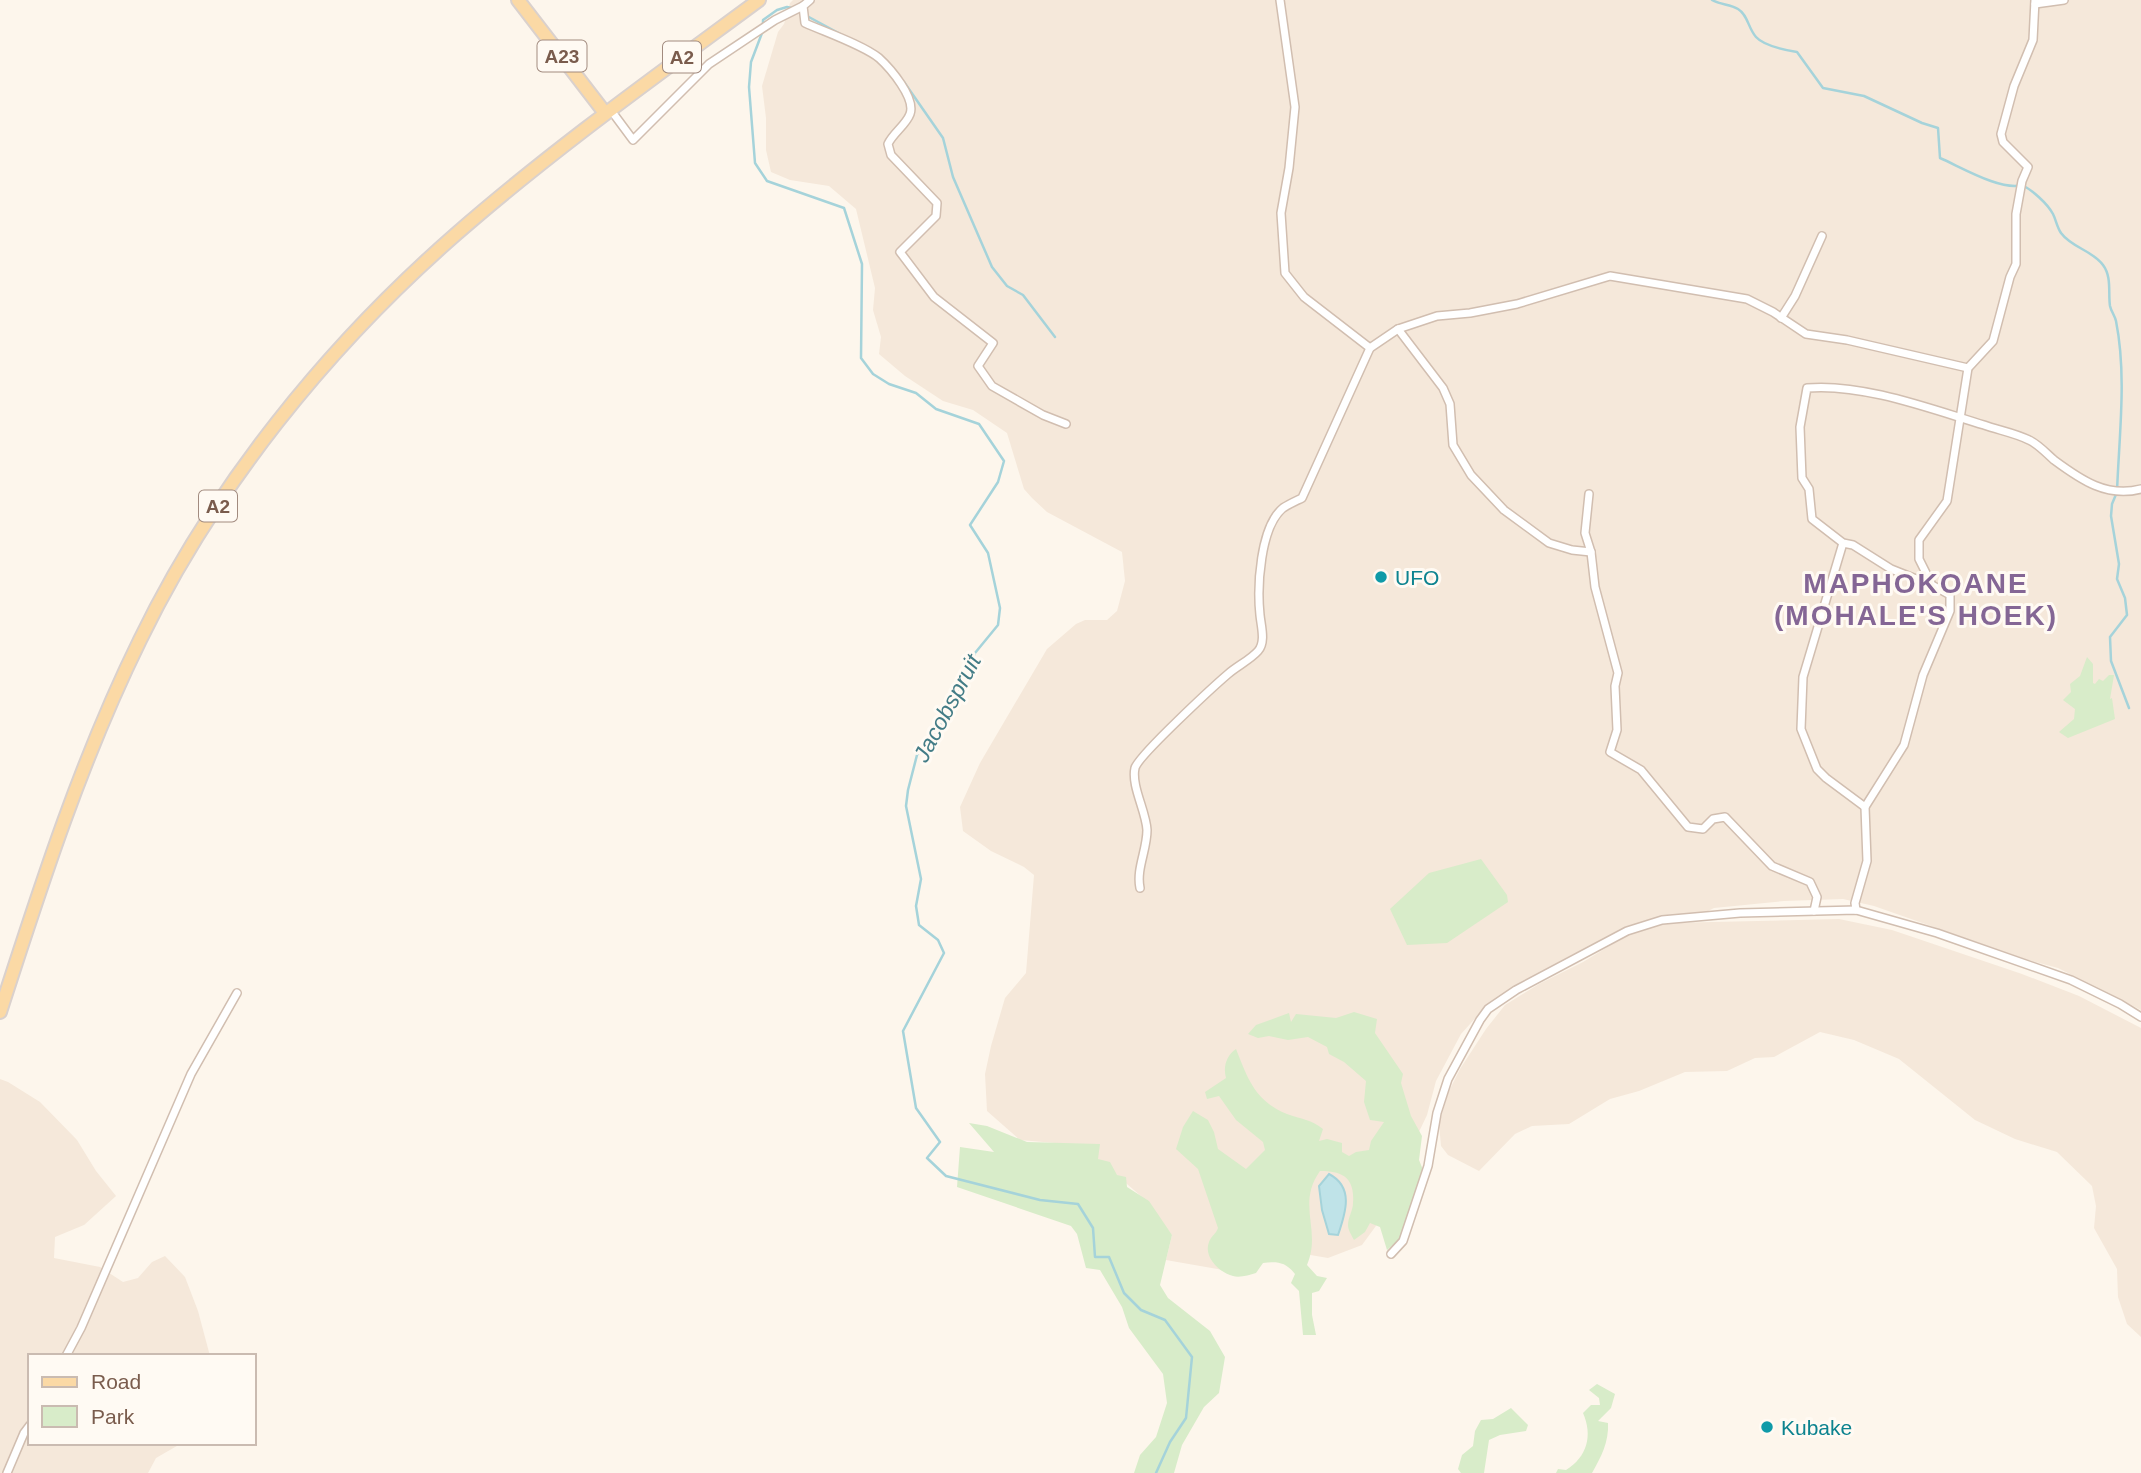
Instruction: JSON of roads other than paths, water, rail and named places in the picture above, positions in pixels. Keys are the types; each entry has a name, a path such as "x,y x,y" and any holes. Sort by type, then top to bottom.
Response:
{"main road":[{"name":"A23","path":"518,0 608,111"},
{"name":"A2","path":"0,1012 55,842 100,724 157,606 206,524 252,457 302,394 391,295 453,237 608,111 759,0"}],"street":[{"path":"1280,0 1295,107 1281,213 1285,273 1304,297 1370,348"},
{"path":"1932,585 1919,559 1917,547 1924,530 1947,501 1968,368 1993,341 2015,264 2016,214 2022,181 2028,167 2003,142 2001,134 2014,86 2033,40 2035,2 2064,0"},
{"path":"608,111 633,140 709,64 775,20 807,3"},
{"path":"807,3 805,23 878,58 911,100 910,114 891,136 888,144 891,155 937,203 936,216 900,252 934,297 993,343 978,366 992,386 1043,415 1066,424"},
{"path":"1781,318 1795,296 1822,236"},
{"path":"1140,888 1138,879 1147,831 1142,802 1135,784 1135,768 1141,757 1173,726 1229,674 1259,651 1262,642 1259,611 1260,570 1269,530 1281,510 1302,498 1370,348 1398,329 1437,316 1517,304 1610,276 1747,299 1806,334 1847,340 1968,368"},
{"path":"1398,329 1443,388 1450,404 1454,445 1471,475 1504,510 1549,543 1591,552"},
{"path":"1856,911 1857,894 1867,861 1865,807 1904,745 1923,675 1950,611 1950,595 1891,569 1853,545 1843,543 1812,519 1809,489 1802,478 1800,427 1807,388 1825,387 1877,395 1961,418 2031,440 2097,488 2128,492 2141,489"},
{"path":"1589,494 1585,533 1591,552 1595,587 1618,673 1615,686 1617,730 1610,752 1641,770 1688,827 1703,829 1713,819 1725,817 1772,866 1810,882 1817,897 1814,911"},
{"path":"1843,543 1803,677 1801,729 1818,769 1865,807"},
{"path":"1391,1254 1403,1241 1428,1166 1437,1113 1448,1079 1480,1020 1498,1001 1627,931 1662,920 1740,913 1856,911 1937,933 2071,980 2141,1017"},
{"path":"67,1354 191,1074 237,993"},
{"path":"7,1473 28,1428"}],"water":[{"path":"1329,1174 1337,1179 1345,1193 1345,1209 1338,1235 1329,1234 1322,1210 1319,1186"}],"waterway":[{"path":"1712,0 1735,7 1746,18 1753,33 1764,43 1797,52 1823,88 1864,96 1938,128 1940,158 2003,185 2022,185 2030,190 2050,210 2066,238 2093,256 2106,270 2110,306 2116,321 2119,342 2122,385 2117,492 2111,516 2119,564 2117,579 2125,598 2127,615 2110,637 2111,661 2129,708"},
{"path":"763,26 763,20 777,10 792,8"},
{"path":"807,16 844,36"},
{"name":"Jacobspruit","path":"762,33 751,62 749,87 755,163 767,181 844,208 862,264 861,358 873,374 889,384 916,393 936,409 979,424 1004,461 998,482 970,525 988,553 1000,608 998,625 975,653 947,717 917,755 906,806 921,879 916,906 919,925 938,940 944,953 903,1031 916,1108 940,1142 927,1158 946,1176 1040,1200 1078,1204 1093,1228 1095,1257 1109,1257 1124,1293 1141,1310 1165,1320 1192,1357 1186,1418 1170,1442 1156,1473"},
{"path":"904,82 943,138 953,177 992,267 1007,286 1023,295 1055,337"}],"place":[{"name":"UFO","path":"1381,577"},
{"name":"Kubake","path":"1767,1427"}],"district":[{"name":"MAPHOKOANE (MOHALE'S HOEK)","path":"1916,599"}]}
